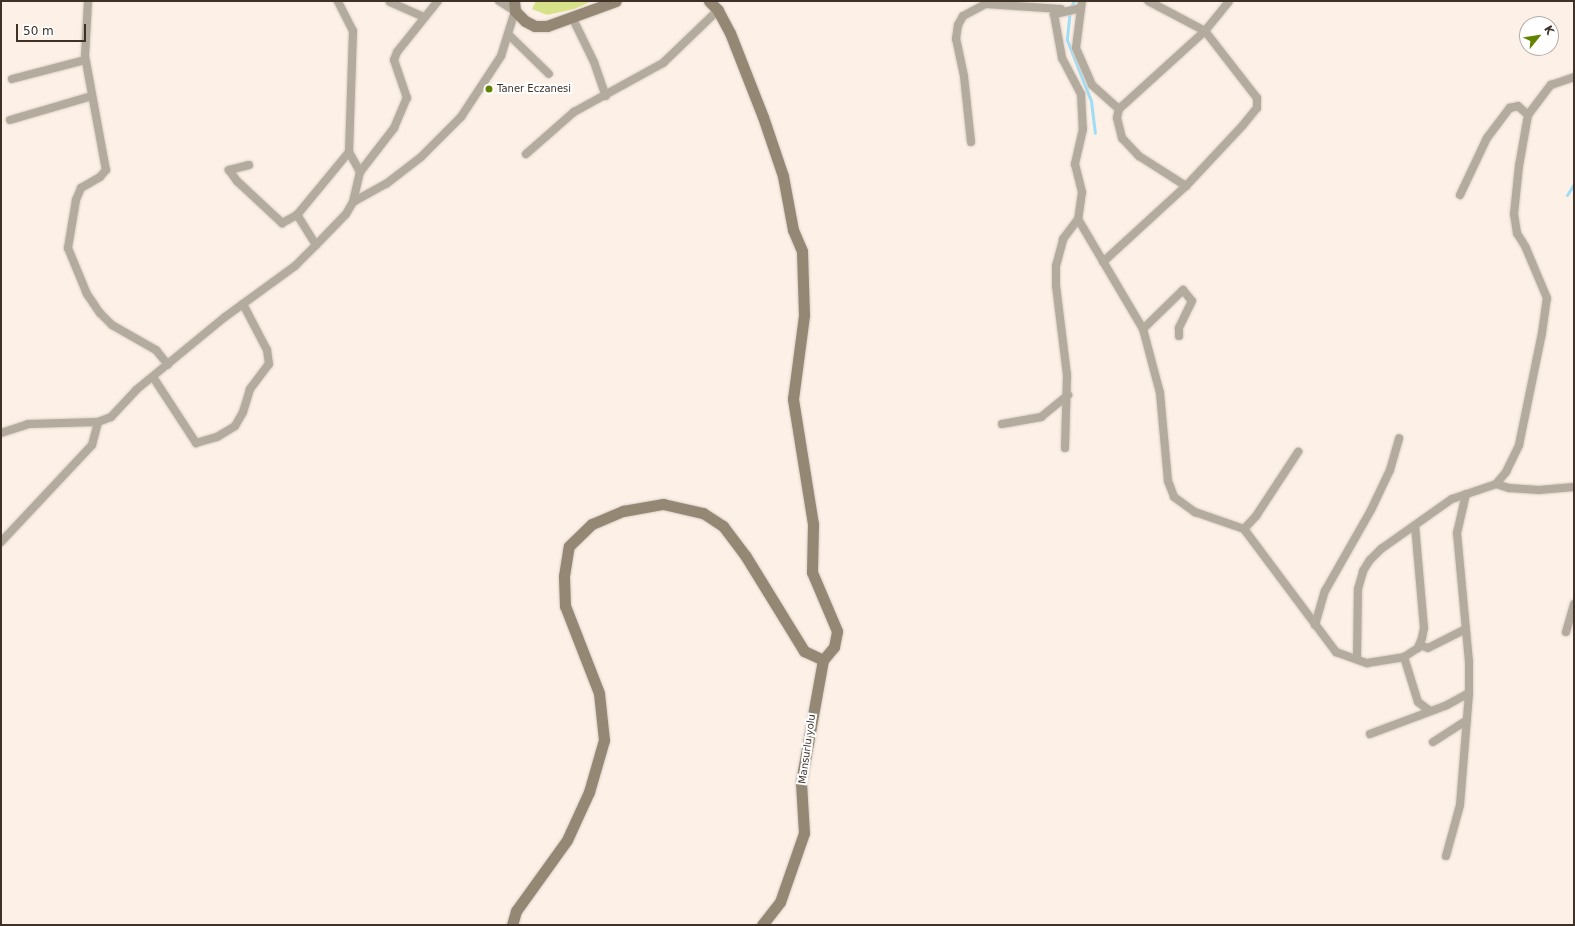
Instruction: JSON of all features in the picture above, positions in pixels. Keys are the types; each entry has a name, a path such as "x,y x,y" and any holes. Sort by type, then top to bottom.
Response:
{"street":[{"path":"88,1 85,60 106,170 100,177 81,188 76,200 68,248 87,294 100,313 112,325 156,350 168,365"},
{"path":"338,1 353,31 349,152 360,172"},
{"path":"2,430 28,424 98,422 111,417 153,377 243,304 295,266 346,214 353,202 360,172 385,142 407,98 394,60 424,17 438,1"},
{"path":"499,1 514,6 524,21 535,26 546,26 616,1"},
{"path":"512,925 516,911 567,840 589,792 604,740 599,693 565,606 564,576 569,546 592,524 623,511 663,504 703,513 723,526 745,555 804,651 823,660 834,646 836,631 812,572 812,524 793,399 804,315 802,251 793,230 783,176 763,117 730,33 718,10 710,1"},
{"path":"1103,262 1186,186 1243,125 1258,103 1255,93 1205,31 1148,1"},
{"path":"1186,186 1166,175 1130,148 1122,138 1117,118 1119,109 1205,31 1229,1"},
{"path":"390,2 424,17"},
{"path":"971,142 964,76 956,39 958,25 963,16 986,4 1070,9"},
{"path":"1065,448 1068,395 1056,286 1056,266 1063,239 1078,219 1082,192 1075,164 1083,129 1081,94 1062,58 1054,14 1081,5 1076,48 1092,85 1119,109"},
{"path":"353,202 386,184 421,157 461,117 501,56 508,34 514,6"},
{"path":"526,154 574,112 606,96 663,63 718,10"},
{"path":"572,17 594,62 606,96"},
{"path":"508,34 549,74"},
{"path":"12,79 85,60"},
{"path":"1358,658 1358,589 1363,570 1381,549 1452,499 1496,484 1506,472 1521,439 1547,298 1525,246 1517,233 1514,214 1528,115 1551,86 1574,77"},
{"path":"10,120 92,96"},
{"path":"1460,195 1487,138 1510,108 1518,106 1528,115"},
{"path":"249,165 229,170 237,181 282,223 297,215 349,152"},
{"path":"297,215 316,245"},
{"path":"1078,219 1143,329 1160,393 1168,482 1174,497 1195,512 1244,529 1336,652 1358,658 1367,664 1404,658 1419,645 1424,628 1415,525"},
{"path":"1143,329 1183,290 1192,301 1179,328 1179,336"},
{"path":"153,377 196,443 214,438 235,426 243,412 250,389 269,364 267,350 243,304"},
{"path":"1002,424 1041,417 1068,395"},
{"path":"1,542 92,445 98,422"},
{"path":"1315,625 1324,591 1371,510 1390,470 1399,438"},
{"path":"1244,529 1256,516 1298,452"},
{"path":"1496,484 1509,488 1539,490 1574,487"},
{"path":"1446,856 1460,805 1469,693 1466,629 1457,533 1466,494"},
{"path":"1566,632 1573,610"},
{"path":"1419,645 1428,648 1466,629"},
{"path":"1404,658 1418,702 1430,711"},
{"name":"Mansurlu yolu","path":"762,925 780,902 804,833 801,782 807,736 823,660"},
{"path":"1370,734 1430,711 1469,693"},
{"path":"1432,742 1467,720"}],"green space":[{"path":"536,1 592,1 574,9 547,15 532,9"}],"waterway":[{"path":"1074,1 1070,9 1067,40 1091,101 1095,133"},
{"path":"1567,195 1574,184"}],"place":[{"name":"Taner Eczanesi","path":"489,89"}]}
